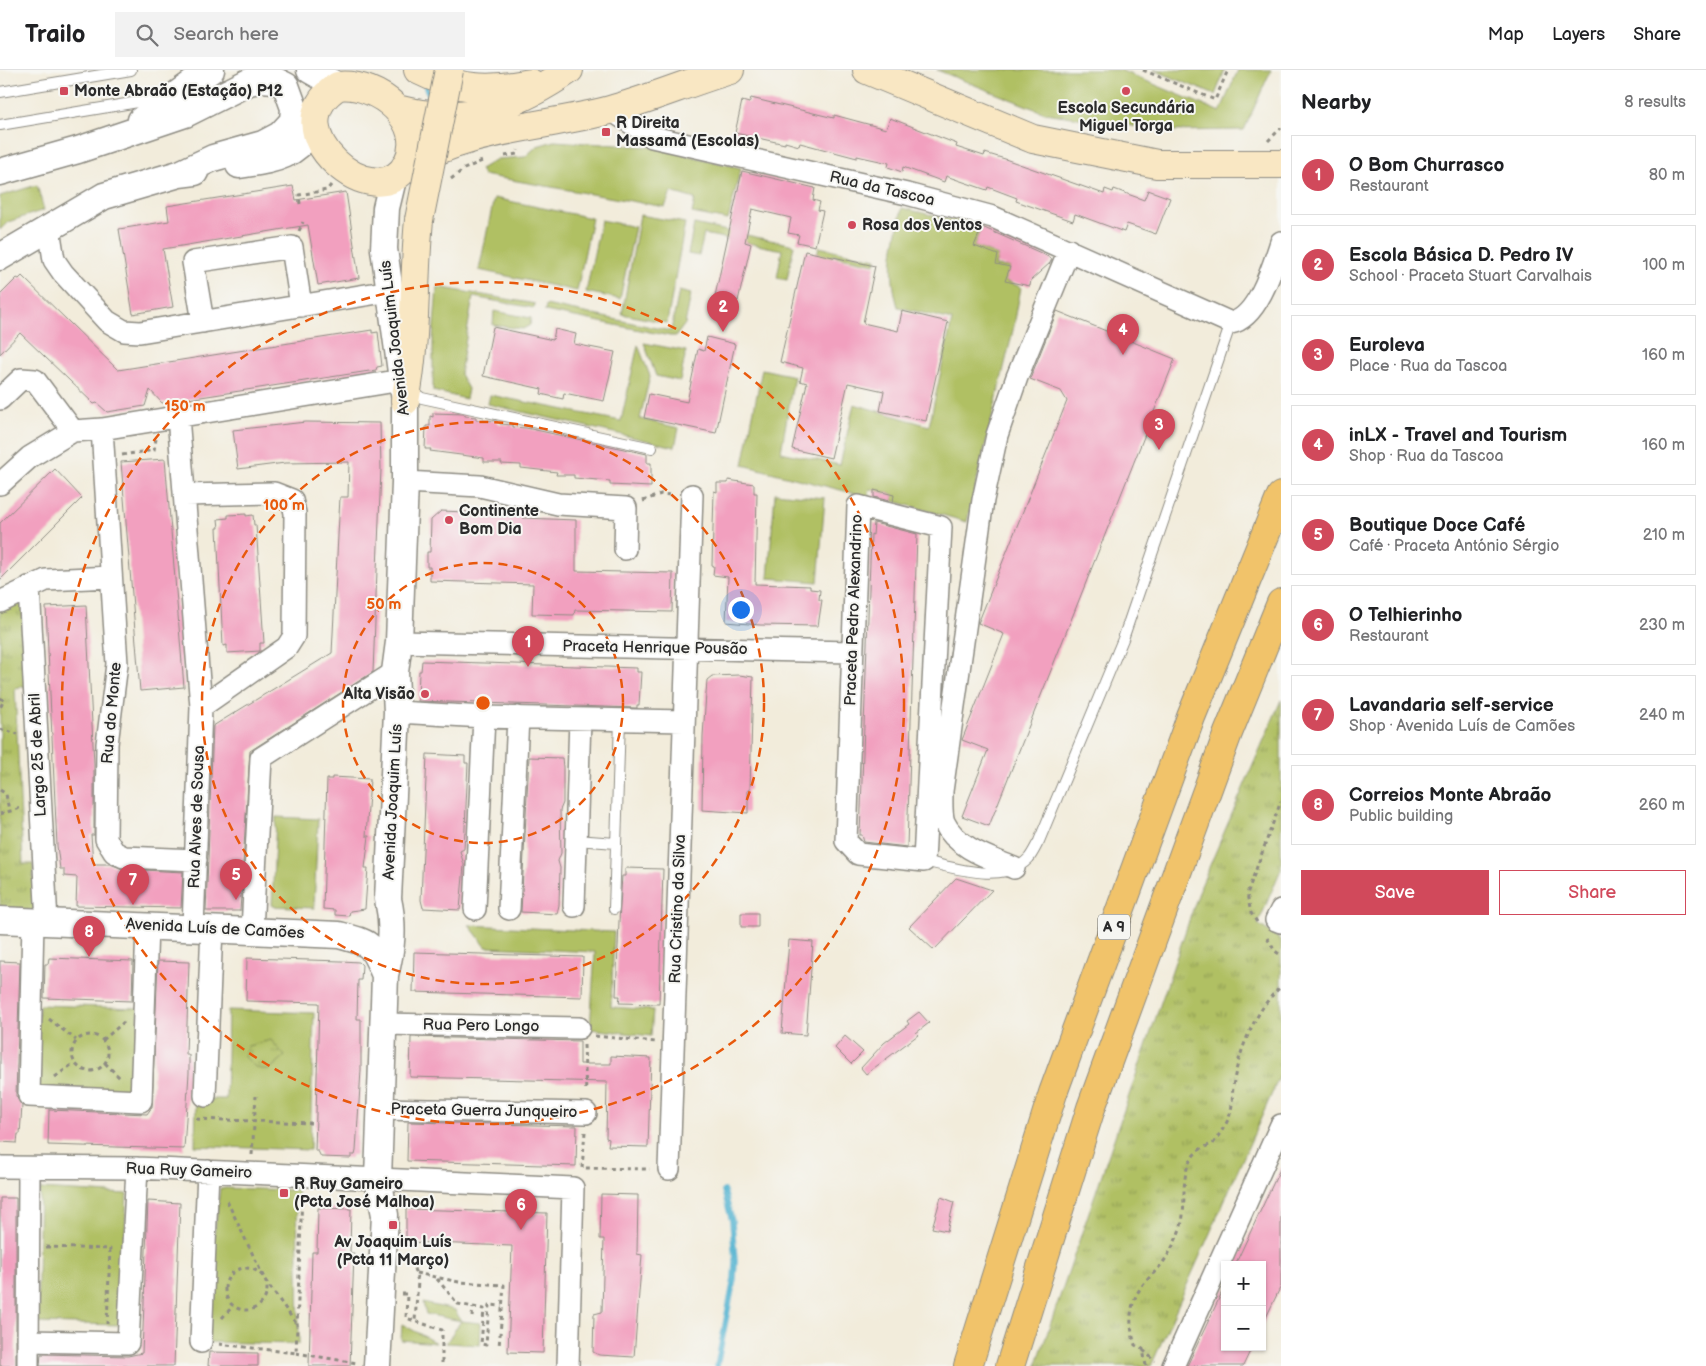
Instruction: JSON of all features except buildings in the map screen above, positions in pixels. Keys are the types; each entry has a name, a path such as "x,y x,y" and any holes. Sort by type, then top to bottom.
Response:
{"highway":[{"name":"A 9","path":"968,1366 1053,1093 1191,717 1281,496"},
{"name":"A 9","path":"1010,1366 1091,1108 1228,733 1281,603"}],"main road":[{"path":"418,70 434,78 474,89 505,88 565,73"},
{"path":"405,390 411,369 414,270 419,220 449,70"},
{"path":"399,173 411,156 411,136 397,109 388,99 372,91 342,81 326,94 319,105 315,128 323,149 344,169 359,178 375,182 399,173 446,146 517,127 611,110 694,76 730,70"},
{"path":"867,70 1033,139 1157,164 1276,169"},
{"path":"397,109 420,115 449,117 484,112 515,102 565,73"}],"street":[{"path":"122,134 212,70"},
{"path":"310,70 342,81"},
{"path":"0,172 78,150 185,114 249,82 262,79 274,80 286,86 291,96 293,114 292,121 280,135 263,144 213,158 179,174"},
{"name":"Rua da Tascoa","path":"611,110 652,137 907,194 993,217 1231,323"},
{"path":"0,257 104,196 179,174 282,157 303,142 315,128"},
{"name":"Avenida Joaquim Luís","path":"371,1365 385,1215 378,1178 385,975 392,948 393,922 388,899 397,712 395,672 399,642 406,482 405,390 384,249 388,195 399,173"},
{"path":"49,228 54,260 63,273 107,321 124,331 140,332 390,291"},
{"path":"1231,323 1239,321 1248,315 1256,302 1281,242"},
{"path":"204,322 193,262 292,247 301,306"},
{"path":"1014,868 982,854 959,840 944,821 942,790 983,500 997,434 1017,377 1069,250"},
{"path":"0,399 21,379 35,380 73,430"},
{"path":"0,484 30,456 73,430 102,429 178,416 405,390"},
{"name":"Rua Alves de Sousa","path":"178,416 201,707 196,860 203,928 205,1096"},
{"name":"Rua do Monte","path":"102,429 117,664 107,744 106,839 114,852 124,857 196,860"},
{"path":"406,482 480,486 558,504 626,508 625,549"},
{"path":"185,495 274,493 292,500 295,513 294,636 287,647 201,707"},
{"name":"Rua Cristino da Silva","path":"669,1169 692,496"},
{"name":"Praceta Pedro Alexandrino","path":"858,506 941,527 924,861 858,854 846,841 858,506"},
{"path":"0,602 46,580 110,577"},
{"name":"Largo 25 de Abril","path":"29,587 40,922 30,1003 29,1096 141,1101 147,926"},
{"name":"Praceta Henrique Pousão","path":"399,642 852,652"},
{"path":"252,930 261,758 395,672"},
{"path":"397,712 484,717 684,721"},
{"path":"476,909 484,717"},
{"path":"509,909 518,717"},
{"path":"574,906 580,719"},
{"name":"Avenida Luís de Camões","path":"339,935 368,926 375,920 388,899"},
{"path":"1272,926 1281,910"},
{"name":"Avenida Luís de Camões","path":"0,920 339,935 368,943 374,949 385,975"},
{"name":"Rua Pero Longo","path":"384,1024 587,1032"},
{"name":"Praceta Guerra Junqueiro","path":"381,1109 586,1113"},
{"path":"1166,1365 1281,1125"},
{"name":"Rua Ruy Gameiro","path":"0,1167 137,1168 573,1188 568,1366"},
{"path":"28,1366 29,1168"},
{"path":"28,1341 128,1343 137,1168"},
{"path":"201,1342 208,1171"}],"lane":[{"path":"0,92 131,70"},
{"path":"2,124 138,102 182,90"},
{"path":"924,861 985,874 1014,868 1029,858 1039,841 1123,639 1231,323"},
{"path":"405,390 422,398 652,448"},
{"path":"614,909 620,719"},
{"path":"576,840 616,842"}],"path":[{"path":"1143,70 1215,100 1228,70"},
{"path":"498,157 517,154 517,127"},
{"path":"448,181 464,169 489,159"},
{"path":"300,204 299,195 327,190 344,169"},
{"path":"104,458 154,450 156,442 155,432"},
{"path":"626,508 661,494 692,496"},
{"path":"0,698 4,700 0,708"},
{"path":"0,729 18,734"},
{"path":"0,790 6,794 9,811"},
{"path":"1258,924 1251,913 1247,894 1281,801"},
{"path":"0,814 21,808"},
{"path":"1272,926 1275,950 1281,955"},
{"path":"1166,1365 1135,1345 1130,1325 1132,1306 1138,1292 1164,1262 1175,1240 1182,1220 1183,1183 1189,1164 1202,1147 1213,1144 1224,1128 1232,1109 1233,1087 1243,1047 1270,997 1281,988"},
{"path":"30,1003 76,1040"},
{"path":"103,1040 125,1021"},
{"path":"587,1032 674,1044"},
{"path":"93,1034 103,1040 107,1045 108,1057 101,1067 90,1071 78,1068 72,1057 73,1045 76,1040 93,1034"},
{"path":"251,1173 256,1096"},
{"path":"196,1120 311,1123"},
{"path":"296,1352 299,1326 303,1176"},
{"path":"224,1196 265,1280 267,1286 264,1300 253,1308 246,1310 234,1306 226,1295 225,1288 230,1275 242,1268 255,1270 265,1280 299,1326"},
{"path":"39,1247 110,1249 106,1342"},
{"path":"404,1258 411,1260 418,1281 415,1321"},
{"path":"416,1274 437,1279 504,1286 500,1346"},
{"path":"437,1279 458,1304 484,1309 481,1344 486,1345 489,1305 502,1306"},
{"path":"402,1294 406,1294 406,1318 442,1330 442,1366"},
{"path":"472,1308 472,1318"},
{"path":"201,1342 296,1352 371,1365"},
{"path":"1143,1349 1146,1366"}],"green space":[{"name":"Escola Secundária Miguel Torga","path":"937,70 1120,70 1220,112 1238,70 1271,70 1244,130 1167,131 1045,113"},
{"path":"1154,70 1225,70 1215,95"},
{"path":"554,141 651,147 741,168 728,220 692,213 695,199 671,192 665,207 483,175 480,169 497,159 525,157 537,146"},
{"path":"37,185 44,210 8,222 0,230 0,196"},
{"path":"494,198 592,218 577,291 479,270"},
{"path":"902,208 981,227 974,246 998,256 995,266 1010,267 1005,281 1021,287 1014,326 967,522 893,501 894,495 870,489 868,497 743,465 762,369 794,376 781,452 840,465 854,404 929,426 952,320 898,307 892,268 894,246"},
{"path":"640,215 685,223 667,323 622,314"},
{"path":"601,220 635,227 620,299 586,292"},
{"path":"694,224 794,245 787,280 777,278 782,250 704,234 699,256 688,254"},
{"path":"819,247 876,259 875,264 832,255 822,301 802,320"},
{"path":"437,287 535,304 534,308 473,297 460,374 468,389 466,399 433,391 433,338"},
{"path":"679,291 691,294 685,324 676,336 545,311 546,305 671,331"},
{"path":"494,311 531,318 530,325 523,329 493,325"},
{"path":"644,343 686,351 680,381 656,376"},
{"path":"638,345 650,376 640,419 679,428 675,447 488,404 490,395 621,421"},
{"path":"775,493 825,498 818,582 768,578"},
{"path":"22,598 27,686 15,688 23,864 33,864 36,915 0,913 0,610"},
{"path":"1281,700 1281,869 1258,924 1281,940 1281,1073 1151,1366 1036,1366 1201,886"},
{"path":"276,817 318,819 314,908 272,906"},
{"path":"469,925 614,932 611,1007 653,1010 651,1036 590,1029 595,952 486,947"},
{"path":"39,1005 139,1008 136,1094 36,1091"},
{"path":"228,1010 314,1013 310,1150 195,1146 196,1099 226,1099"},
{"path":"271,1040 285,1056 269,1070 256,1068 244,1056 248,1046"},
{"path":"220,1188 297,1190 299,1344 201,1342"},
{"path":"40,1189 127,1194 120,1325 37,1323"},
{"path":"423,1303 455,1310 461,1321 426,1314"},
{"path":"461,1321 481,1323 480,1345 446,1343"},
{"path":"402,1324 436,1343 401,1340"}],"waterway":[{"path":"426,88 433,101"},
{"path":"717,1366 734,1279 735,1261 732,1221 724,1191"}],"place":[{"name":"Monte Abraão (Estação) P12","path":"64,91"},
{"name":"Escola Secundária Miguel Torga","path":"1126,91"},
{"name":"R Direita Massamá (Escolas)","path":"606,132"},
{"name":"Rosa dos Ventos","path":"852,225"},
{"name":"Escola Básica D. Pedro IV","path":"723,332"},
{"name":"inLX - Travel and Tourism","path":"1123,355"},
{"name":"Euroleva","path":"1159,450"},
{"name":"Continente Bom Dia","path":"449,520"},
{"name":"O Bom Churrasco","path":"528,667"},
{"name":"Alta Visão","path":"425,694"},
{"name":"Boutique Doce Café","path":"236,900"},
{"name":"Lavandaria self-service","path":"133,905"},
{"name":"Correios Monte Abraão","path":"89,957"},
{"name":"R Ruy Gameiro (Pcta José Malhoa)","path":"284,1193"},
{"name":"Av Joaquim Luís (Pcta 11 Março)","path":"393,1225"},
{"name":"O Telhierinho","path":"521,1230"}]}
